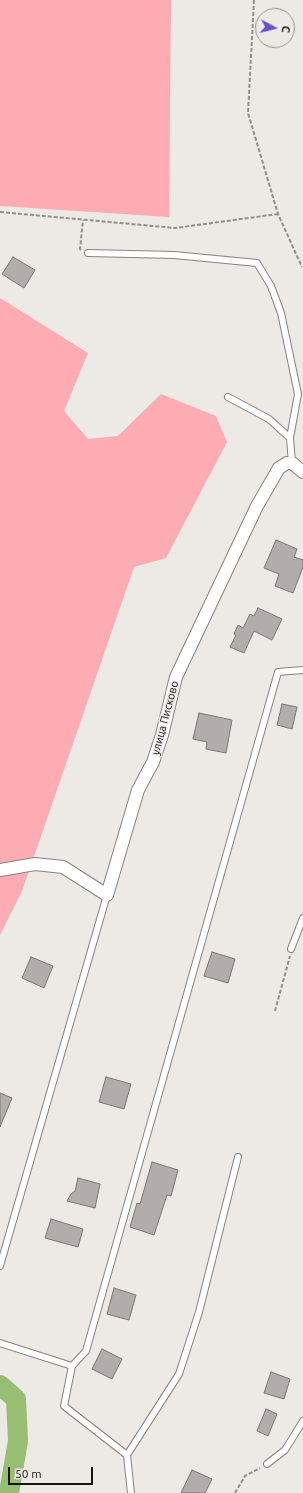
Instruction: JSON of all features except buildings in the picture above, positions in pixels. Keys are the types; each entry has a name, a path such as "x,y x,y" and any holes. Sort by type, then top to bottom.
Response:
{"street":[{"name":"улица Писково","path":"107,895 138,790 153,762 162,735 176,677 257,506 280,468 287,463 292,463"},
{"path":"292,463 303,472"},
{"path":"0,870 35,864 63,867 107,895"}],"lane":[{"path":"88,253 174,255 257,263 271,286 281,314 298,394 290,438 292,463"},
{"path":"228,397 269,419 290,438"},
{"path":"127,1455 64,1406 72,1366 86,1351 278,672 303,670"},
{"path":"0,1266 107,895"},
{"path":"291,949 303,918"},
{"path":"131,1493 127,1455 179,1374 199,1312 238,1156"},
{"path":"0,1343 72,1366"},
{"path":"267,1464 285,1450 303,1420"}],"path":[{"path":"254,0 248,113 278,214 302,267"},
{"path":"0,212 175,228 278,214"},
{"path":"83,220 80,249 88,253"},
{"path":"275,1011 291,949"},
{"path":"235,1493 245,1476 267,1464"}],"shaded area":[{"path":"0,0 171,0 169,217 0,206"},
{"path":"0,298 88,353 64,411 88,439 118,436 161,394 216,416 227,442 166,558 134,567 22,891 0,935"}],"waterway":[{"path":"0,1385 16,1399 18,1441 9,1493"}]}
